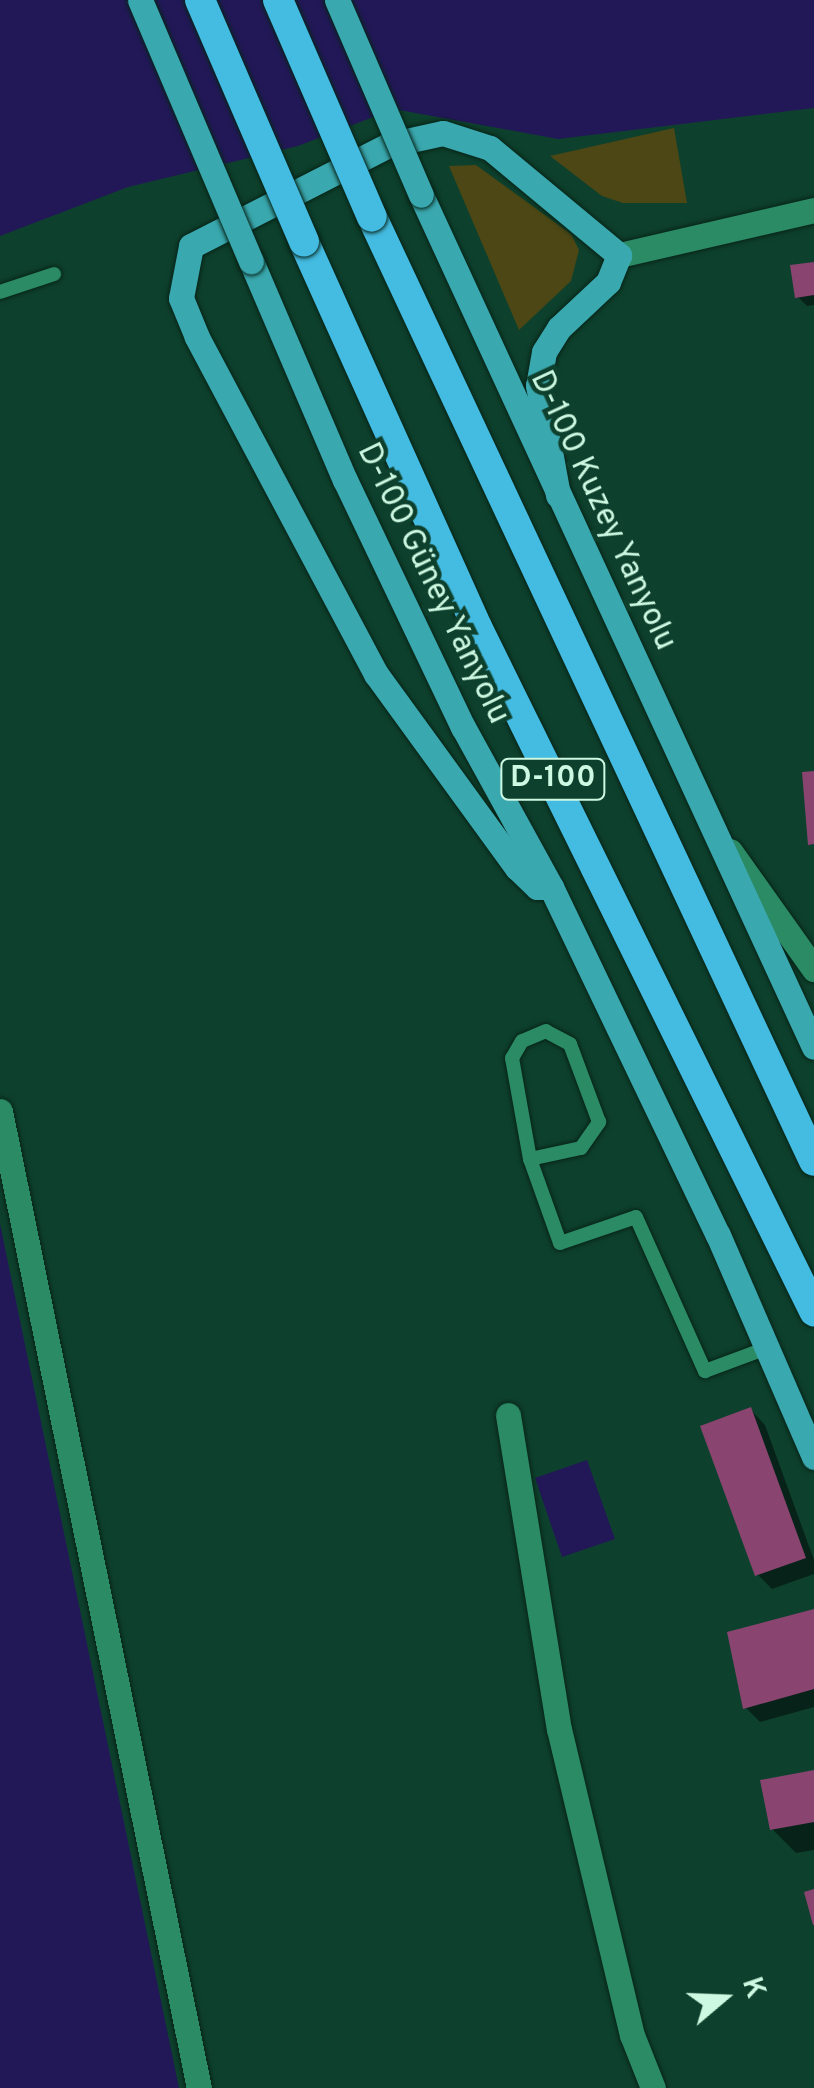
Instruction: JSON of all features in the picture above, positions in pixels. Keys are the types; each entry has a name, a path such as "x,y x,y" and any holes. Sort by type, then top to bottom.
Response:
{"highway":[{"name":"D-100","path":"200,0 477,627 814,1311"},
{"name":"D-100","path":"278,0 372,217 814,1160"}],"main road":[{"name":"D-100 Güney Yanyolu","path":"140,0 420,640 551,888 814,1456"},
{"name":"D-100 Kuzey Yanyolu","path":"337,0 421,195 814,1047"},
{"path":"551,888 537,887 517,868 376,674 197,337 181,298 182,273 191,246 388,145 443,133 490,148 619,255 608,282 559,328 544,352 538,385 558,494"}],"street":[{"path":"619,255 814,210"},
{"path":"714,829 814,969"},
{"path":"0,1111 199,2088"},
{"path":"508,1415 559,1729 632,2035 653,2088"}],"lane":[{"path":"0,292 54,274"},
{"path":"530,1159 581,1148 599,1122 570,1044 546,1032 522,1040 512,1058 530,1159 560,1242 636,1217 705,1371 767,1348"}],"shaded area":[{"path":"0,0 814,0 814,108 558,139 394,109 298,146 128,187 0,236"},
{"path":"674,128 687,203 623,203 602,196 550,156"},
{"path":"476,165 571,234 579,250 571,281 519,330 449,166"},
{"path":"0,1224 179,2088 0,2088"},
{"path":"587,1460 615,1539 562,1557 535,1478"}],"building":[{"path":"814,262 814,295 795,298 790,265"},
{"path":"814,771 814,844 808,845 802,772"},
{"path":"751,1407 806,1558 755,1576 700,1426"},
{"path":"814,1609 814,1689 743,1709 727,1632"},
{"path":"814,1770 814,1822 770,1830 760,1780"},
{"path":"814,1889 814,1925 813,1925 804,1892"}]}
